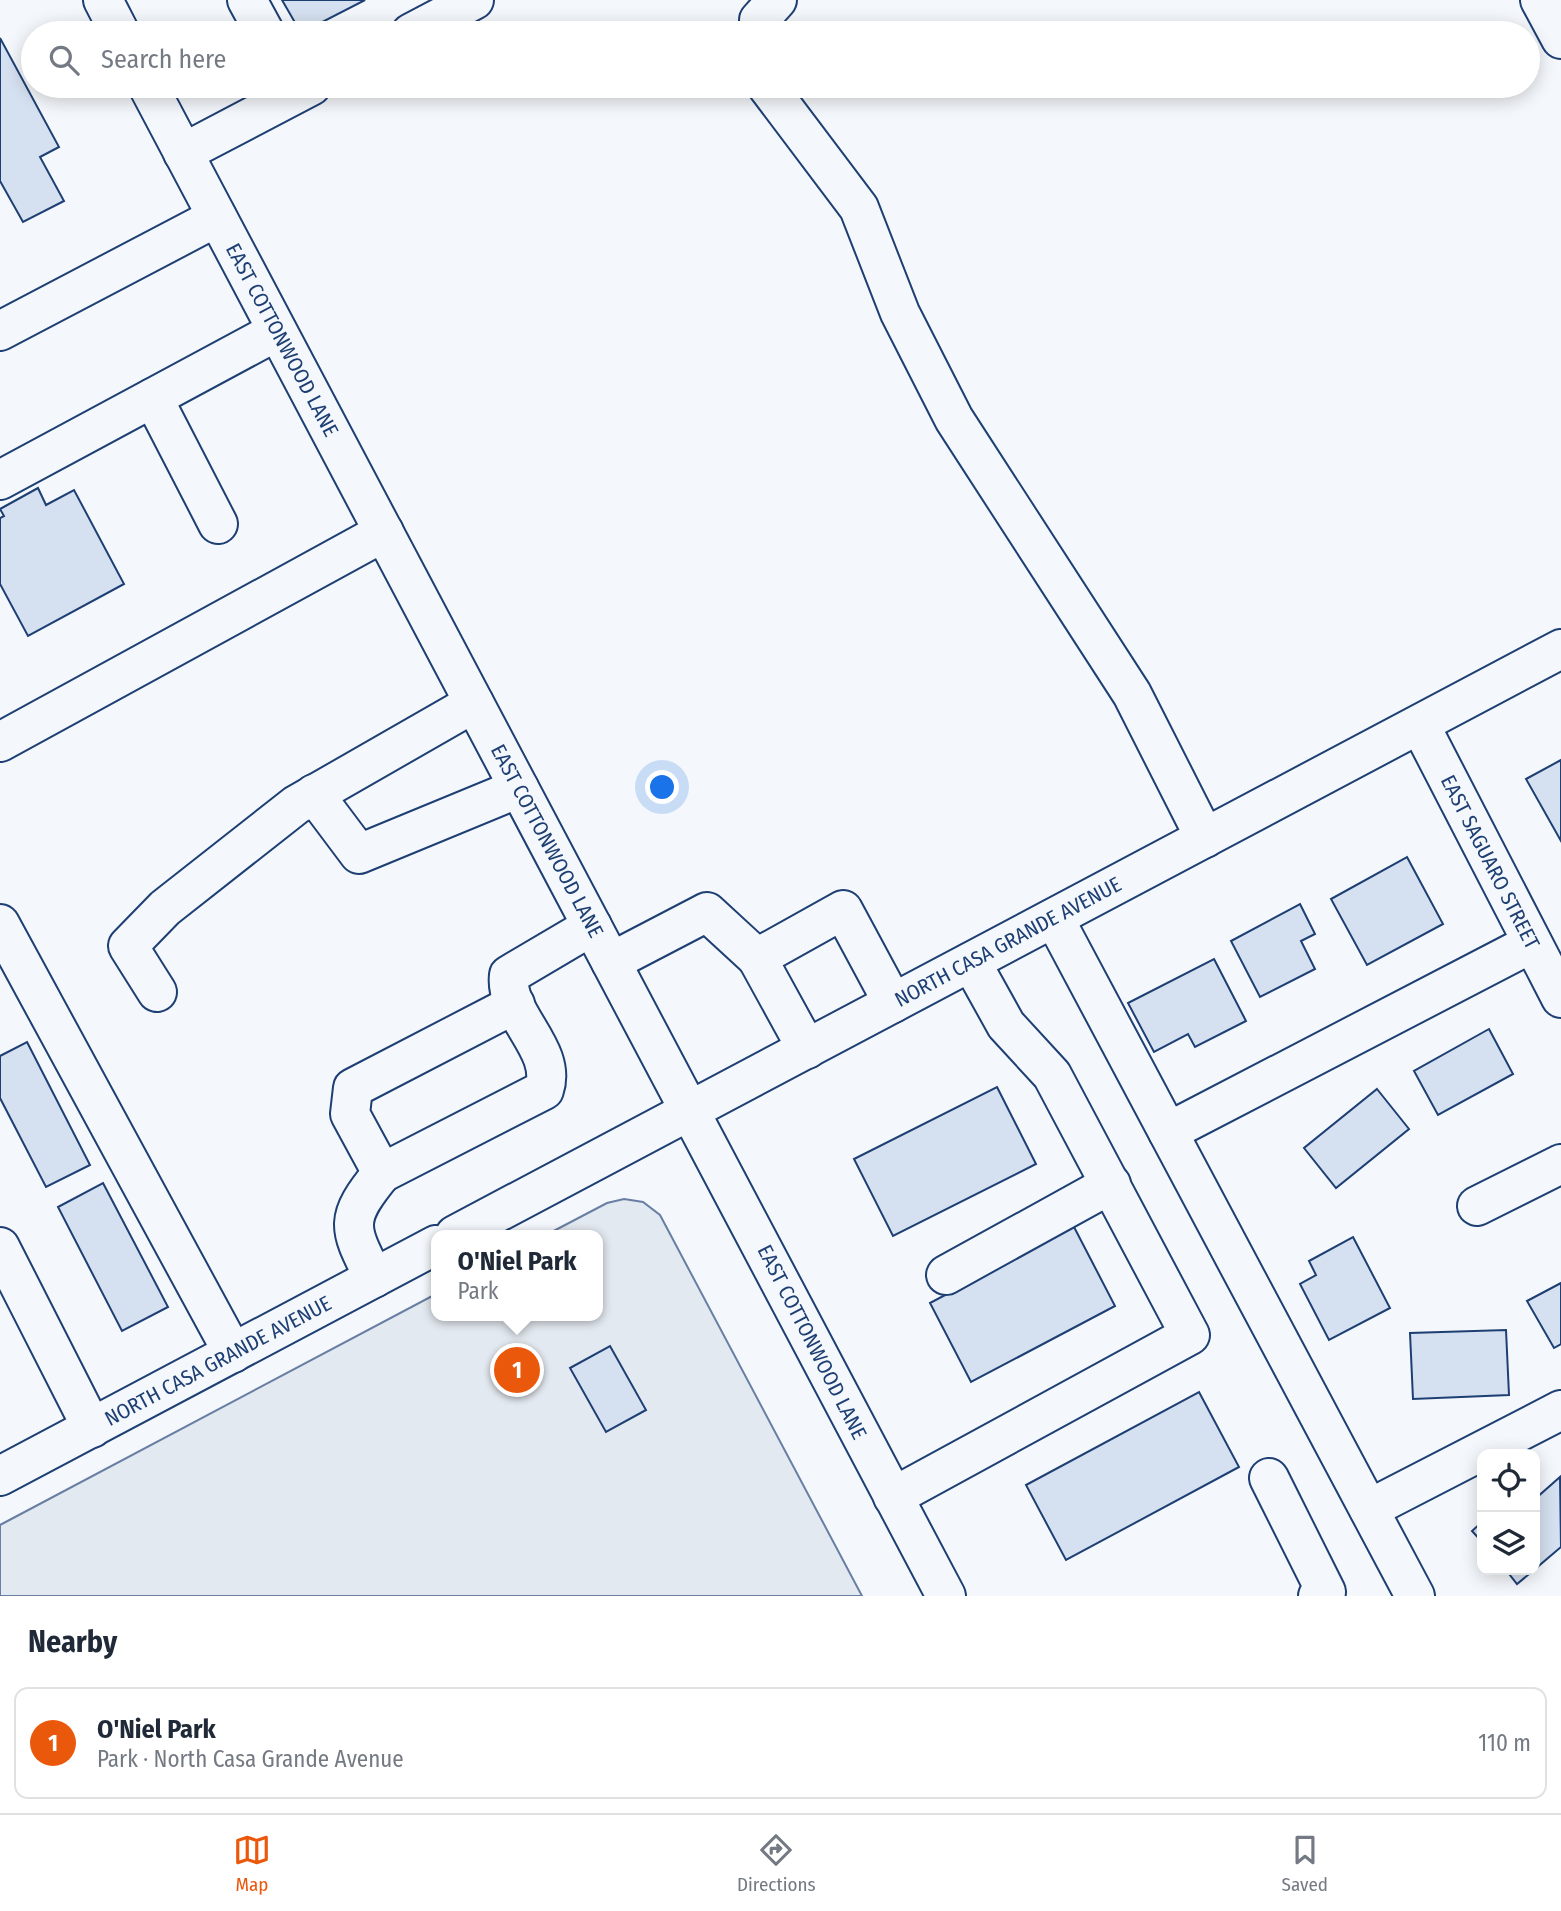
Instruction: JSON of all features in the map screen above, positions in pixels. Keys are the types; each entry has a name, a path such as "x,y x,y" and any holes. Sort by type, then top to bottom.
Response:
{"street":[{"path":"103,0 114,21"},
{"path":"247,0 258,21"},
{"path":"759,21 777,0"},
{"path":"1540,0 1561,39"},
{"name":"EAST COTTONWOOD LANE","path":"154,98 946,1596"},
{"path":"183,153 288,98"},
{"path":"776,98 859,208 900,313 954,419 1132,694 1205,838"},
{"path":"0,331 217,217"},
{"path":"0,480 277,331"},
{"path":"153,398 218,524"},
{"path":"0,742 384,532"},
{"name":"NORTH CASA GRANDE AVENUE","path":"464,1230 1561,649"},
{"path":"157,992 128,946 164,908 314,794 474,703"},
{"name":"EAST SAGUARO STREET","path":"1420,725 1561,999"},
{"path":"314,794 359,854 519,788"},
{"path":"757,958 843,910 893,1003"},
{"path":"611,962 707,912 757,958 807,1049"},
{"path":"1054,918 1416,1596"},
{"path":"0,924 233,1353"},
{"path":"374,1278 352,1235 356,1213 367,1191 382,1173 544,1090 548,1078 544,1062 515,1004 508,985 509,975 592,926"},
{"path":"1168,1132 1532,943"},
{"path":"893,1497 1190,1335 1052,1075 1006,1025 971,962"},
{"path":"382,1173 350,1114 353,1088 515,1004"},
{"path":"1477,1206 1561,1164"},
{"path":"946,1275 1111,1184"},
{"path":"0,1247 92,1427"},
{"name":"NORTH CASA GRANDE AVENUE","path":"0,1476 431,1248"},
{"path":"1369,1509 1561,1410"},
{"path":"1269,1478 1326,1592 1318,1596"}],"shaded area":[{"path":"624,1199 643,1202 660,1215 862,1596 0,1596 0,1525 431,1297 431,1321 603,1321 603,1230 556,1230 607,1203"}],"building":[{"path":"282,0 365,0 324,21 294,21"},
{"path":"0,38 21,77 21,98 32,98 59,147 40,157 64,201 23,222 0,181"},
{"path":"38,488 46,505 74,490 124,584 28,636 0,584 0,518 4,516 0,509"},
{"path":"1561,760 1561,841 1526,779"},
{"path":"1407,857 1443,924 1367,965 1331,899"},
{"path":"1300,904 1315,934 1301,941 1315,969 1260,997 1231,941"},
{"path":"1214,959 1246,1021 1195,1047 1188,1034 1154,1052 1128,1003"},
{"path":"1489,1029 1513,1074 1438,1115 1414,1071"},
{"path":"27,1042 90,1165 46,1187 0,1098 0,1056"},
{"path":"997,1087 1036,1164 893,1236 854,1159"},
{"path":"1377,1089 1409,1129 1336,1188 1304,1148"},
{"path":"103,1183 168,1307 122,1331 58,1207"},
{"path":"1074,1227 1115,1306 971,1382 930,1303"},
{"path":"1353,1237 1390,1308 1329,1340 1300,1284 1316,1275 1309,1261"},
{"path":"1561,1283 1561,1344 1554,1348 1527,1301"},
{"path":"1506,1330 1509,1395 1413,1399 1410,1333"},
{"path":"610,1346 646,1410 606,1432 570,1368"},
{"path":"1199,1392 1239,1467 1066,1560 1026,1485"},
{"path":"1560,1477 1561,1547 1540,1565 1540,1512 1540,1495"},
{"path":"1510,1575 1528,1575 1517,1584"}],"place":[{"name":"O'Niel Park","path":"517,1370"}]}
